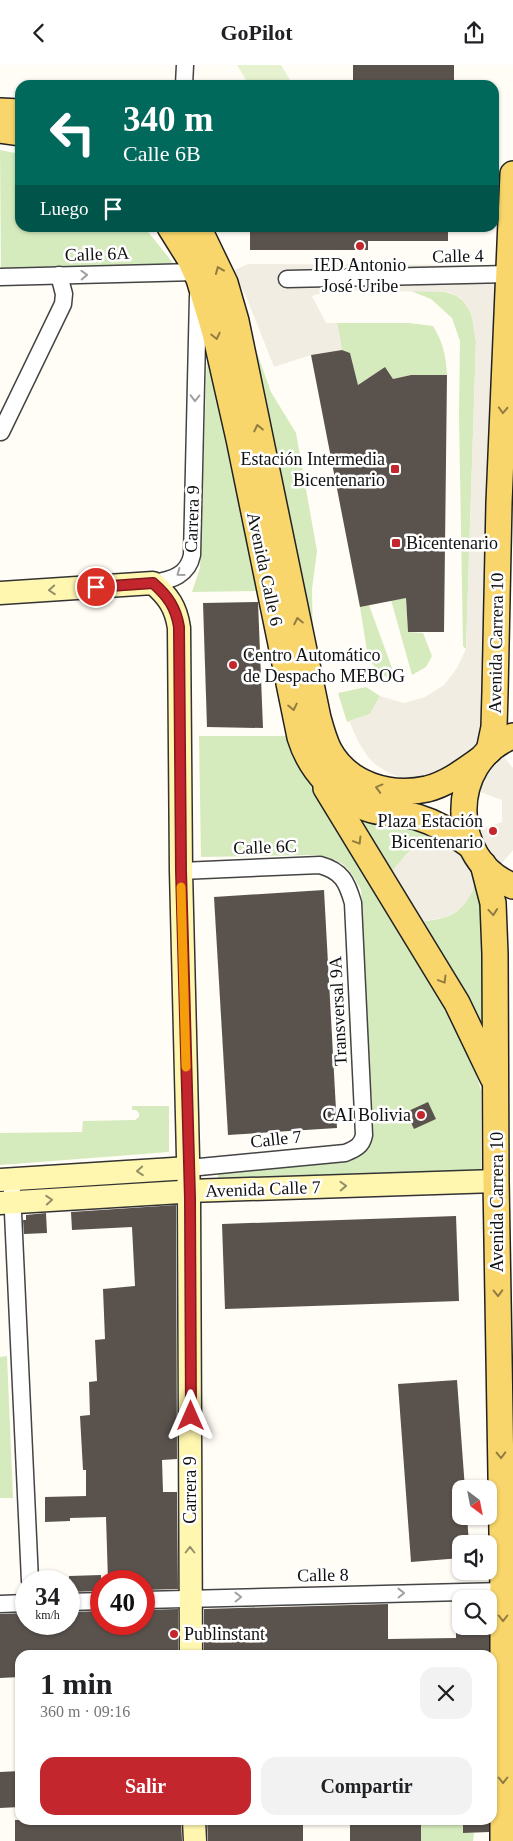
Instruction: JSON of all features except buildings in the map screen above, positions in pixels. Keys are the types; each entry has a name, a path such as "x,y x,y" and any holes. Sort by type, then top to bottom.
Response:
{"main road":[{"path":"0,111 15,112"},
{"path":"0,130 15,132"},
{"name":"Avenida Carrera 10","path":"503,1841 503,1591 494,921 490,889 463,819 465,791 472,774 485,755 494,727 499,503 513,175"},
{"name":"Avenida Calle 6","path":"173,232 190,259 197,275 215,333 303,748 315,770 336,791 356,804 370,810 416,817 448,830 477,855 495,876 513,886"},
{"name":"Avenida Calle 6","path":"200,232 225,283 236,321 318,717 330,752 350,775 367,784 408,791 427,789 458,775 506,738 513,736"},
{"path":"315,770 456,1003 497,1087"}],"street":[{"path":"184,80 185,65"},
{"name":"Calle 4","path":"287,279 509,274"},
{"path":"1,432 63,304 64,294 59,275"},
{"name":"Calle 6A","path":"0,277 197,275"},
{"name":"Carrera 9","path":"191,1650 191,1325 185,1191 189,1168 181,871 179,627 177,614 172,603 153,583 175,577 185,571 192,555 197,275"},
{"path":"0,593 153,583"},
{"name":"Calle 6C","path":"181,871 320,865 331,868 345,881"},
{"name":"Transversal 9A","path":"345,881 353,903 364,1125 363,1141"},
{"name":"Calle 7","path":"189,1168 345,1153 359,1146 363,1141"},
{"name":"Avenida Calle 7","path":"6,1180 189,1168"},
{"path":"6,1180 29,1570"},
{"name":"Avenida Calle 7","path":"6,1203 185,1191 496,1181"},
{"name":"Calle 8","path":"155,1600 503,1591"},
{"path":"0,1604 15,1603"},
{"path":"194,1825 195,1841"}],"green space":[{"path":"237,65 281,65 290,80 246,80"},
{"path":"0,150 15,153 15,232 148,232 177,268 1,271"},
{"path":"411,291 446,292 461,299 467,305 471,314 476,341 466,649 463,646 459,415 460,341 452,318 431,299"},
{"path":"245,319 271,392 296,433 317,551 312,589 313,646"},
{"path":"337,323 409,323 433,326 443,349 447,375 411,375 393,379 385,367 358,385 350,353 342,350"},
{"path":"207,356 259,591 192,592 200,568"},
{"path":"406,598 408,632 423,633 432,656 426,667 412,675 391,600"},
{"path":"369,605 396,679 380,675 368,657 360,607"},
{"path":"366,687 380,696 370,714 347,722 338,693"},
{"path":"199,736 289,736 456,1022 474,1066 481,1091 481,1173 218,1181 218,1171 366,1148 371,1142 373,1132 361,890 344,865 333,859 316,855 201,857"},
{"path":"349,811 422,828 453,847 430,843 415,847 402,859 390,878"},
{"path":"474,882 482,917 482,1033 415,923 453,914 465,903"},
{"path":"132,1106 169,1106 169,1152 0,1165 0,1133 82,1132 83,1121 135,1120 139,1117 139,1113 136,1110 132,1110"},
{"path":"7,1356 13,1498 0,1498 0,1357"},
{"path":"421,1825 463,1825 463,1833 474,1833 473,1841 421,1841"}],"shaded area":[{"path":"248,264 505,265 484,732 513,768 513,850 478,892 474,883 473,891 464,905 446,917 415,923 389,881 395,867 409,852 425,842 452,846 445,841 502,822 502,800 445,779 410,782 389,773 376,765 368,757 349,721 370,714 380,696 404,703 425,697 444,685 457,668 466,649 476,341 471,313 461,298 448,292 333,290 312,296 326,323 337,323 342,350 311,355 274,367 246,296 232,271"}],"slow traffic":[{"path":"181,887 186,1067"}],"place":[{"name":"IED Antonio José Uribe","path":"360,246"},
{"name":"Estación Intermedia Bicentenario","path":"395,469"},
{"name":"Bicentenario","path":"396,543"},
{"name":"Centro Automático de Despacho MEBOG","path":"233,665"},
{"name":"Plaza Estación Bicentenario","path":"493,831"},
{"name":"CAI Bolivia","path":"421,1115"},
{"name":"Publinstant","path":"174,1634"}],"route":[{"path":"96,587 153,583 172,603 177,614 179,627 181,871 190,1198 191,1416"}]}
